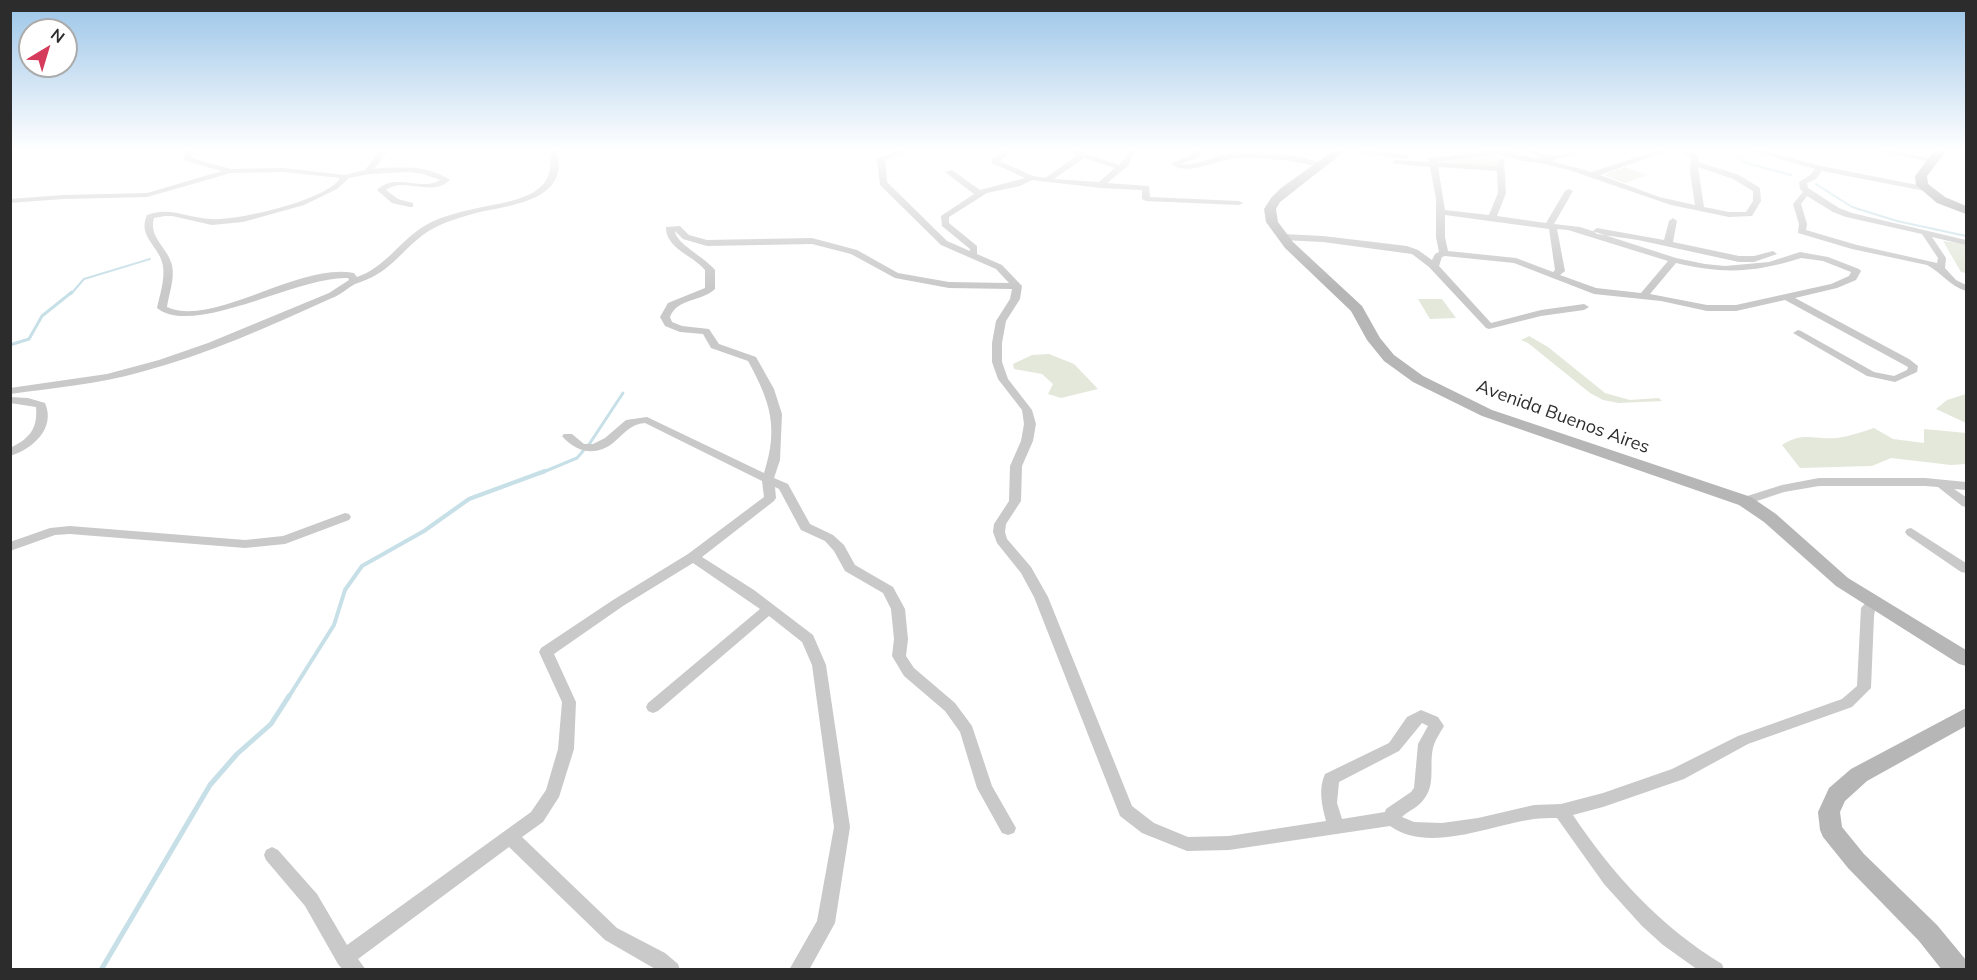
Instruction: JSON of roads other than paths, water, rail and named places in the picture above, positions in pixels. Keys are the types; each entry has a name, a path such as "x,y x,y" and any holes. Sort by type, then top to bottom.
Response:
{"main road":[{"path":"1938,197 1941,200 1966,208"}],"street":[{"path":"10,201 74,197"},
{"path":"314,197 264,213 214,223 163,212 150,217 148,229 152,242 165,255 167,265 169,281 162,308 167,312 179,314 207,311 334,274 351,275 354,280"},
{"path":"390,197 395,201 410,205"},
{"path":"10,391 106,376 166,361 332,295 354,280 374,273 409,239 428,227 530,197"},
{"path":"897,197 944,243 999,267 1017,286"},
{"path":"971,255 975,251 974,248 945,224 944,219 947,214 975,197"},
{"path":"1146,197 1146,199 1239,203"},
{"name":"Avenida Buenos Aires","path":"1278,197 1270,209 1272,222 1283,237 1357,309 1374,340 1389,358 1418,379 1487,413 1745,501 1794,538 1842,582 1966,658"},
{"path":"1439,197 1442,212 1439,230 1440,244 1444,253"},
{"path":"1492,218 1501,197"},
{"path":"1553,276 1560,271 1550,227 1566,197"},
{"path":"1652,197 1744,215 1749,214 1757,197"},
{"path":"1698,197 1700,208"},
{"path":"1802,197 1797,204 1803,224 1801,231 1855,247 1930,263 1940,268 1946,277 1966,288"},
{"path":"1816,197 1836,210 1849,215 1966,242"},
{"path":"1442,212 1638,237 1739,259 1773,254"},
{"path":"1668,243 1673,221"},
{"path":"272,855 311,900 350,964 537,817 553,792 566,749 569,702 546,652 693,556 770,498 768,479 774,460 777,414 769,389 752,359 715,346 706,331 673,327 668,324 665,317 668,308 676,302 700,295 710,289 710,270 707,265 698,256 674,241 669,229 677,228 686,237 707,243 812,241 854,252 895,275 949,285 1017,286"},
{"path":"1434,265 1438,256 1444,253 1516,261 1594,291 1643,296 1707,308 1736,308 1834,286 1853,278 1856,271 1825,259 1800,255 1770,265 1725,269 1674,261 1569,228"},
{"path":"1926,234 1942,258 1940,268"},
{"path":"1283,237 1323,239 1407,249 1419,254 1434,265 1450,286 1489,326 1541,313 1584,307"},
{"path":"1643,296 1674,261"},
{"path":"1017,286 1015,299 1001,321 997,343 997,362 1003,379 1027,410 1030,424 1027,441 1016,466 1016,501 1000,524 1000,540 1026,570 1041,597 1126,811 1148,828 1187,844 1229,843 1394,818"},
{"path":"1787,297 1905,361 1913,366 1912,372 1895,379 1871,374 1798,333"},
{"path":"10,400 28,400 41,405 42,424 35,439 10,453"},
{"path":"568,436 580,447 595,447 605,443 635,418 647,420 784,487 805,527 829,538 839,548 850,568 888,590 898,609 901,639 899,656 909,672 950,707 967,730 985,788 1008,828"},
{"path":"1745,501 1782,489 1819,482 1925,482 1966,486"},
{"path":"1941,485 1966,503"},
{"path":"10,547 54,531 70,530 245,544 285,540 345,517"},
{"path":"1911,532 1966,569"},
{"path":"693,556 749,593 808,639 819,665 842,827 825,923 798,969"},
{"path":"1336,828 1329,803 1331,778 1345,769 1394,747 1417,717 1425,717 1433,721 1436,726 1426,744 1423,761 1424,783 1417,798 1392,814 1402,825 1413,829 1442,830 1478,825 1534,812 1561,812 1678,774 1743,740 1847,703 1863,688 1868,608 1874,602"},
{"path":"653,707 769,609"},
{"path":"1959,969 1928,933 1856,861 1831,830 1829,812 1837,795 1858,775 1966,716"},
{"path":"1561,812 1579,839 1659,931 1716,969"},
{"path":"510,837 611,934 659,959 671,969"}],"waterway":[{"path":"1836,197 1852,207 1897,221 1966,236"},
{"path":"71,294 84,279 150,259"},
{"path":"10,345 29,339 42,316 72,292"},
{"path":"541,473 577,458 590,443 623,393"},
{"path":"288,698 334,625 345,590 362,566 424,531 469,499 545,471"},
{"path":"101,970 210,785 237,754 271,724 289,696"}]}
